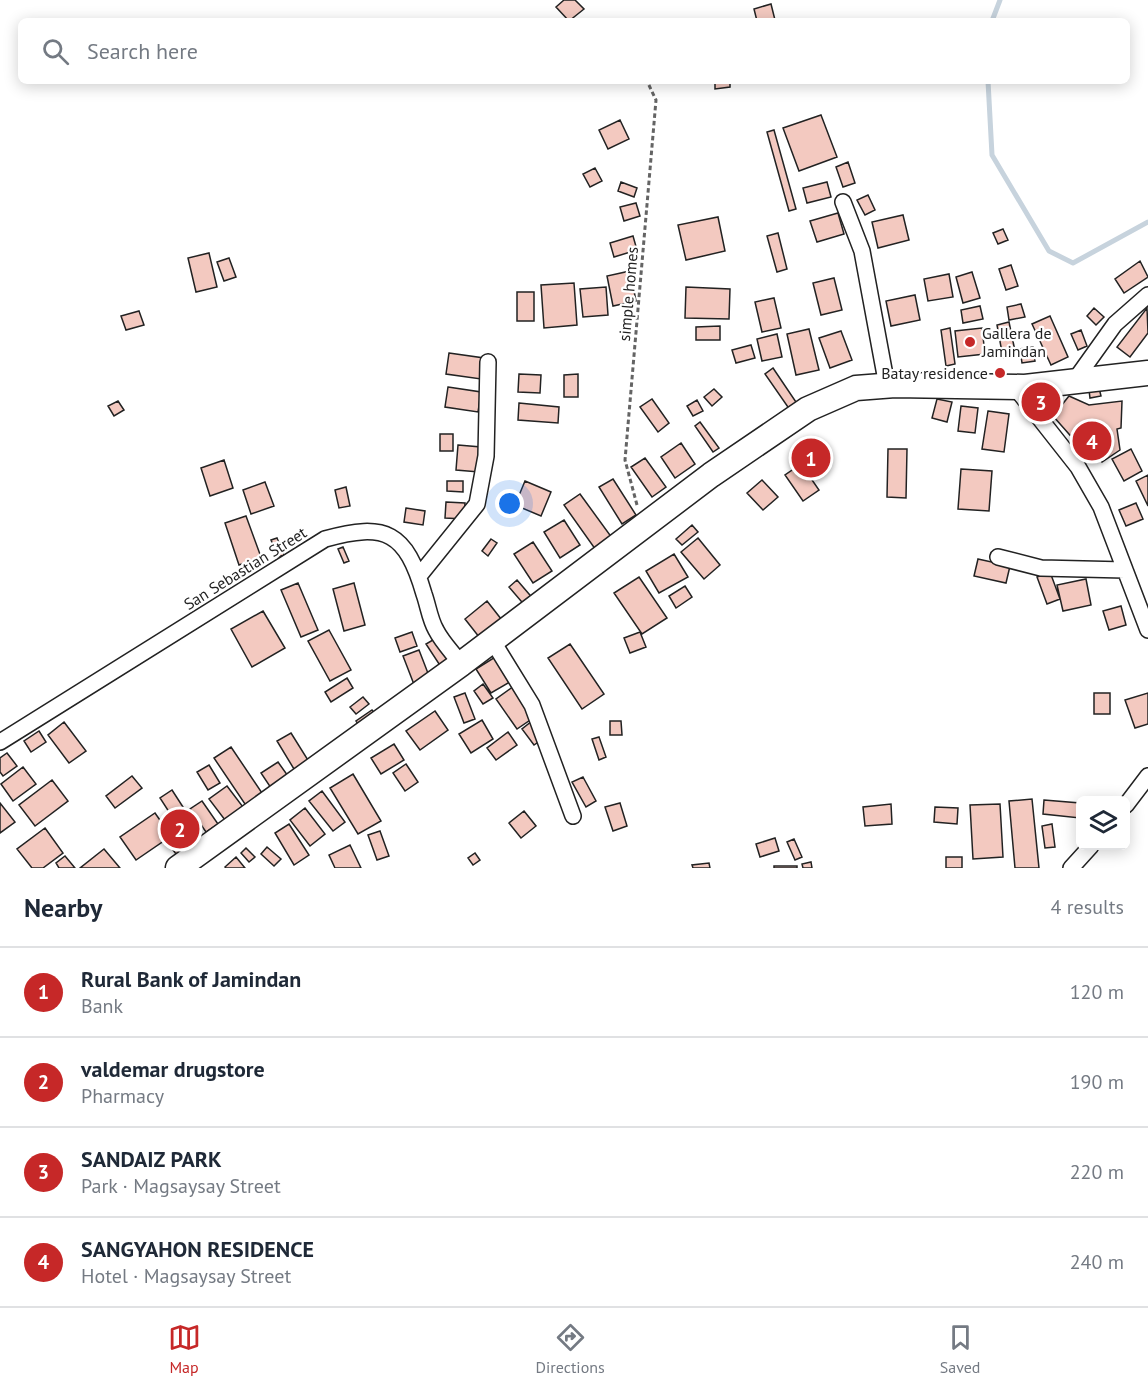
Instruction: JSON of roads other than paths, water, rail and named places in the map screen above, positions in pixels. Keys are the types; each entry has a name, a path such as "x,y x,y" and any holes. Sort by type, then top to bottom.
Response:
{"main road":[{"path":"178,868 461,664 711,475 808,409 856,388 887,386 1015,387 1148,373"}],"street":[{"path":"843,202 862,251 887,386"},
{"path":"1075,380 1116,324 1148,295"},
{"path":"419,576 477,504 486,456 488,362"},
{"path":"1015,387 1078,467 1101,507 1148,630"},
{"name":"San Sebastian Street","path":"0,742 325,538 355,531 372,530 391,536 404,547 419,576 435,629 461,664"},
{"path":"998,557 1041,568 1125,570"},
{"path":"492,640 532,705 573,816"},
{"path":"1130,799 1148,776"},
{"path":"1071,868 1087,850"}],"waterway":[{"path":"993,18 1000,0"},
{"path":"988,84 992,155 1049,251 1073,263 1148,222"}],"place":[{"name":"Gallera de Jamindan","path":"970,342"},
{"name":"Batay residence","path":"1000,373"},
{"name":"SANDAIZ PARK","path":"1041,402"},
{"name":"SANGYAHON RESIDENCE","path":"1092,441"},
{"name":"Rural Bank of Jamindan","path":"811,458"},
{"name":"valdemar drugstore","path":"180,829"}]}
